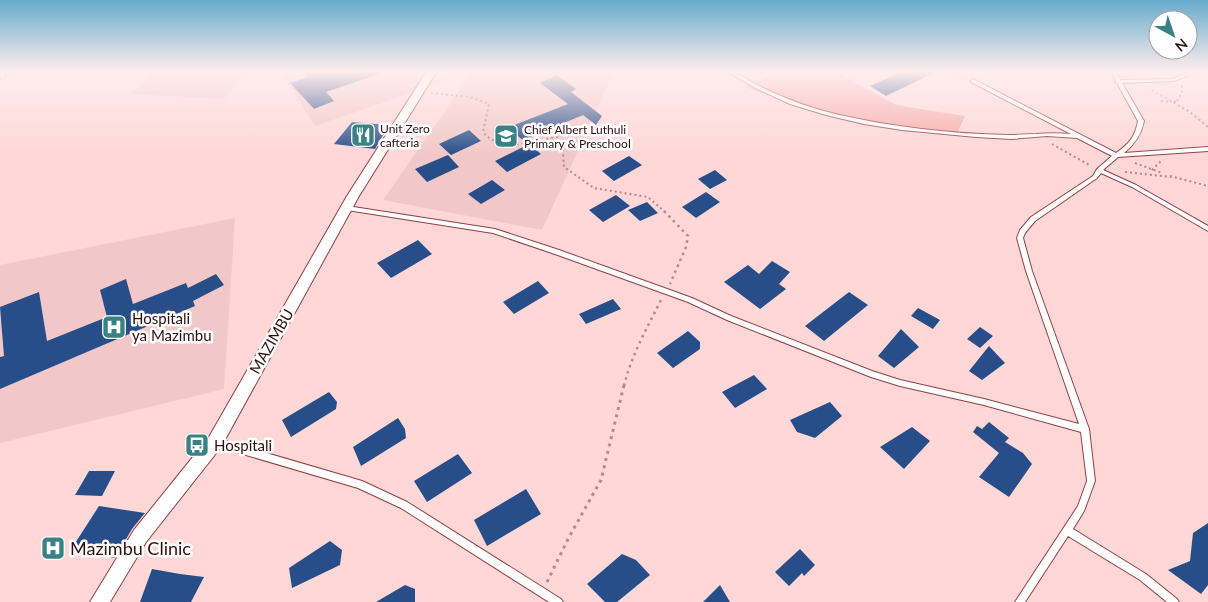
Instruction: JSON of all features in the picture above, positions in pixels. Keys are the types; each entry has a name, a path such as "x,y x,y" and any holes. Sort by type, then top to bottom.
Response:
{"street":[{"name":"MAZIMBU","path":"98,602 140,536 215,442 347,208 416,99"}],"lane":[{"path":"783,99 854,120 939,132 1021,137 1049,134 1080,136"},
{"path":"1008,99 1115,155 1208,149"},
{"path":"1020,602 1068,531 1081,508 1091,481 1085,429 1029,271 1020,238 1022,232 1033,219 1095,177 1099,170 1115,155 1136,139 1141,121 1128,99"},
{"path":"1099,170 1134,186 1208,229"},
{"path":"347,208 493,231 557,252 665,292 871,374 1085,429"},
{"path":"215,442 359,484 404,505 558,602"},
{"path":"1068,531 1144,577 1174,602"}],"path":[{"path":"477,99 489,104 483,132 494,143 516,144 562,136 564,168 587,184 599,189 637,194 652,199 688,236 686,247 627,372 601,480 568,539 542,593"},
{"path":"1168,99 1208,127"},
{"path":"1161,101 1175,102 1177,99"},
{"path":"1051,144 1099,170 1172,176"},
{"path":"1115,155 1172,176 1208,186"}],"shaded area":[{"path":"298,99 393,99 315,126"},
{"name":"Chief Albert Luthuli Primary & Preschool","path":"453,99 601,99 542,230 383,200"},
{"path":"780,99 885,99 896,105 965,116 957,133 849,119"},
{"name":"Hospitali ya Mazimbu","path":"235,218 224,389 0,443 0,265"}],"building":[{"path":"305,99 332,99 334,101 314,109"},
{"path":"561,99 580,99 602,116 596,125 583,115 523,140 507,128 568,104"},
{"name":"Unit Zero cafteria","path":"352,122 389,125 375,149 334,144"},
{"path":"469,130 481,141 451,155 439,144"},
{"path":"529,144 541,154 507,172 495,161"},
{"path":"448,155 459,167 427,182 415,169"},
{"path":"629,156 642,165 614,181 602,171"},
{"path":"715,170 727,180 710,189 698,179"},
{"path":"492,180 505,190 481,204 468,194"},
{"path":"706,192 720,202 696,218 682,207"},
{"path":"616,195 630,206 603,222 589,210"},
{"path":"647,202 658,213 640,221 628,210"},
{"path":"418,240 432,254 391,278 377,263"},
{"path":"772,261 790,272 779,284 786,289 760,309 724,282 748,265 759,274"},
{"path":"216,274 224,285 193,301 195,306 0,389 0,357 4,356 0,307 39,292 47,341 107,317 100,290 126,279 133,304 186,283 188,288"},
{"path":"538,281 549,293 514,314 503,302"},
{"path":"849,292 868,305 824,341 805,326"},
{"path":"613,299 621,309 586,324 579,314"},
{"path":"918,308 940,320 933,329 911,316"},
{"path":"980,327 993,336 980,348 967,339"},
{"path":"901,329 919,347 894,368 878,356"},
{"path":"688,331 700,342 700,349 673,368 657,353"},
{"path":"989,346 1005,363 982,380 969,371"},
{"path":"754,375 767,389 735,408 722,392"},
{"path":"329,392 337,402 336,409 291,437 282,420"},
{"path":"830,402 842,416 815,438 797,432 790,420"},
{"path":"398,418 405,429 406,438 361,466 353,447"},
{"path":"989,422 1009,438 1005,442 1023,453 1032,464 1009,497 979,477 999,453 973,432 977,426 982,429"},
{"path":"912,427 930,441 904,469 880,447"},
{"path":"458,454 472,473 427,502 414,481"},
{"path":"89,471 115,471 102,496 75,495"},
{"path":"526,489 541,514 487,546 474,520"},
{"path":"99,506 145,513 132,529 115,558 70,551"},
{"path":"1208,523 1208,585 1201,594 1168,570 1190,561 1193,533"},
{"path":"330,541 342,550 340,565 292,588 289,568"},
{"path":"800,549 815,565 804,576 802,573 789,586 775,572"},
{"path":"622,554 636,560 650,575 617,602 605,602 587,584"},
{"path":"152,569 204,577 191,602 140,602"},
{"path":"405,585 415,589 415,602 376,602"},
{"path":"720,585 730,602 703,602"}],"place":[{"name":"Unit Zero cafteria","path":"363,135"},
{"name":"Chief Albert Luthuli Primary & Preschool","path":"506,136"},
{"name":"Hospitali ya Mazimbu","path":"114,327"},
{"name":"Hospitali","path":"197,445"},
{"name":"Mazimbu Clinic","path":"53,548"}]}
